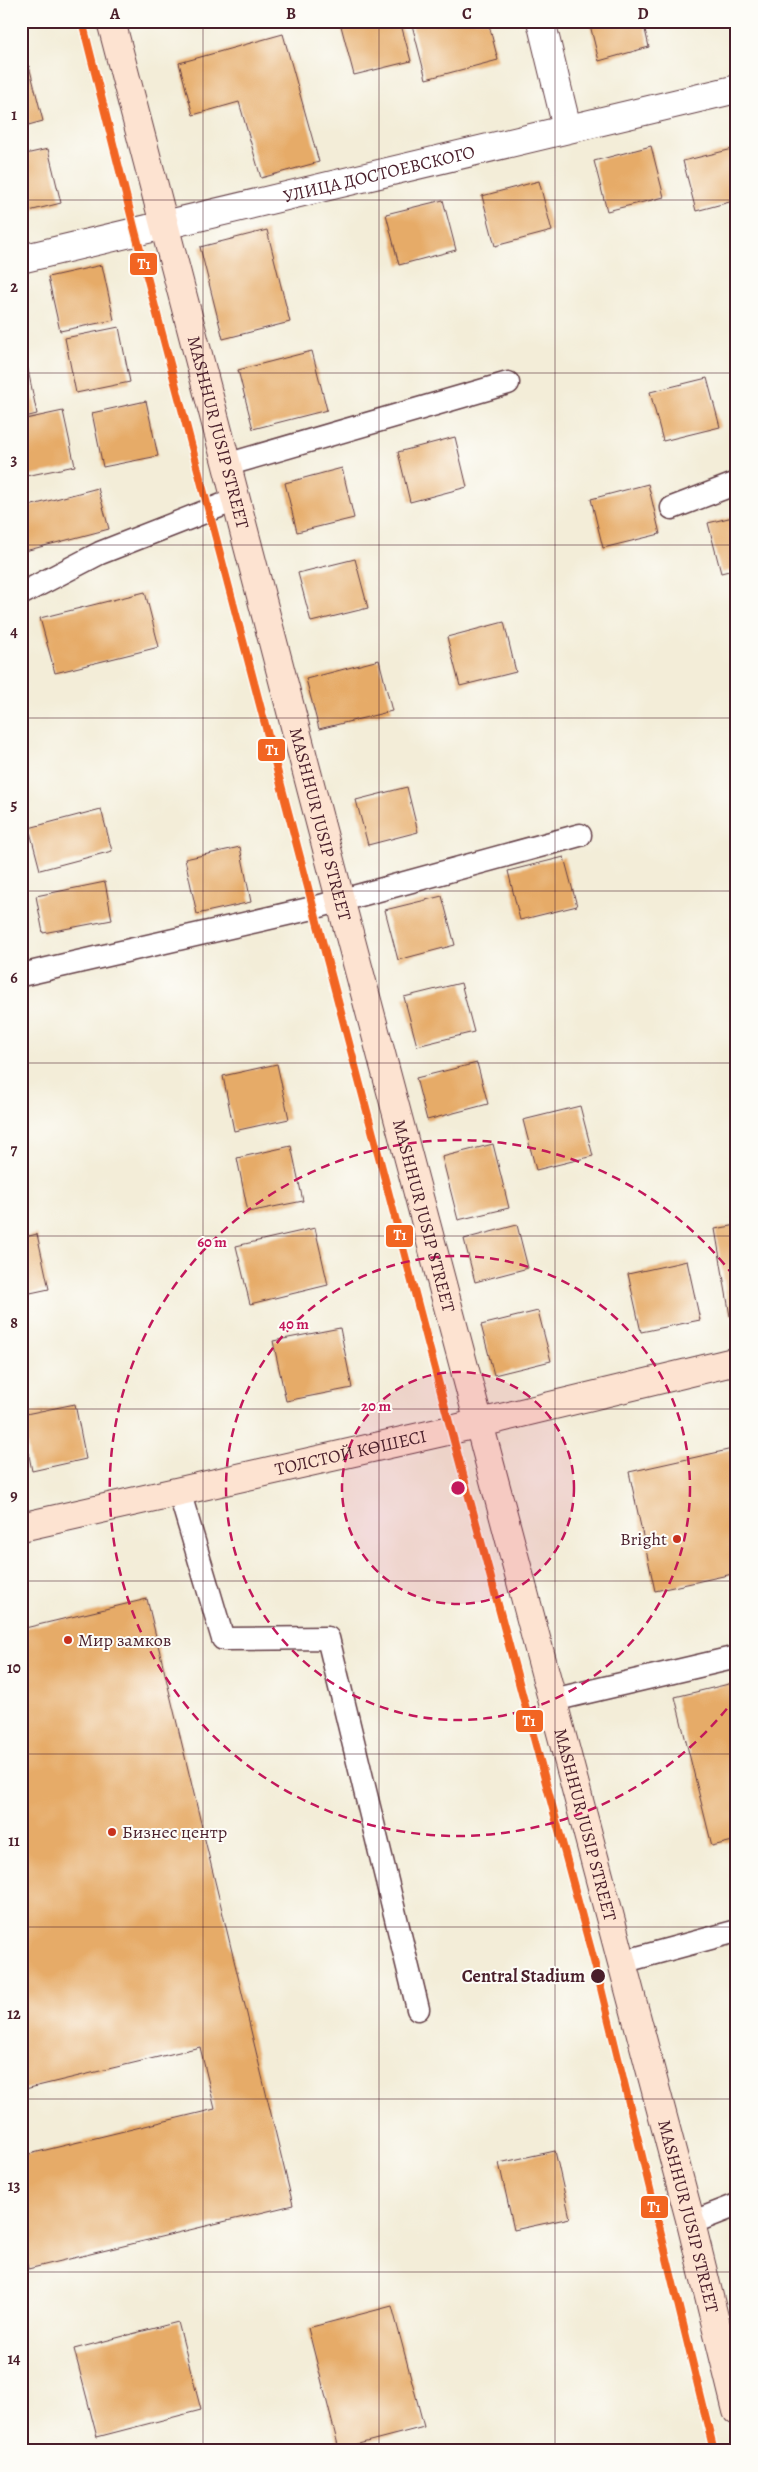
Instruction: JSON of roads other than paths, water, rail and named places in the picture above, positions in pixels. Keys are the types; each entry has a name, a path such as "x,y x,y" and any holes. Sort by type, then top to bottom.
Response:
{"street":[{"name":"MASHHUR JUSIP STREET","path":"111,21 340,899 691,2223 737,2411"},
{"path":"541,21 567,128"},
{"name":"УЛИЦА ДОСТОЕВСКОГО","path":"21,259 737,89"},
{"name":"ТОЛСТОЙ КӨШЕСІ","path":"21,1527 479,1423 737,1361"}],"lane":[{"path":"226,464 508,383"},
{"path":"672,508 737,483"},
{"path":"21,594 100,553 235,500"},
{"path":"21,975 313,908 340,899 580,835"},
{"path":"179,1491 223,1639 328,1638 418,2009"},
{"path":"552,1700 737,1658"},
{"path":"622,1962 737,1930"},
{"path":"691,2223 737,2205"}],"place":[{"name":"Bright","path":"677,1539"},
{"name":"Мир замков","path":"68,1640"},
{"name":"Бизнес центр","path":"112,1832"},
{"name":"Central Stadium","path":"598,1976"}]}
